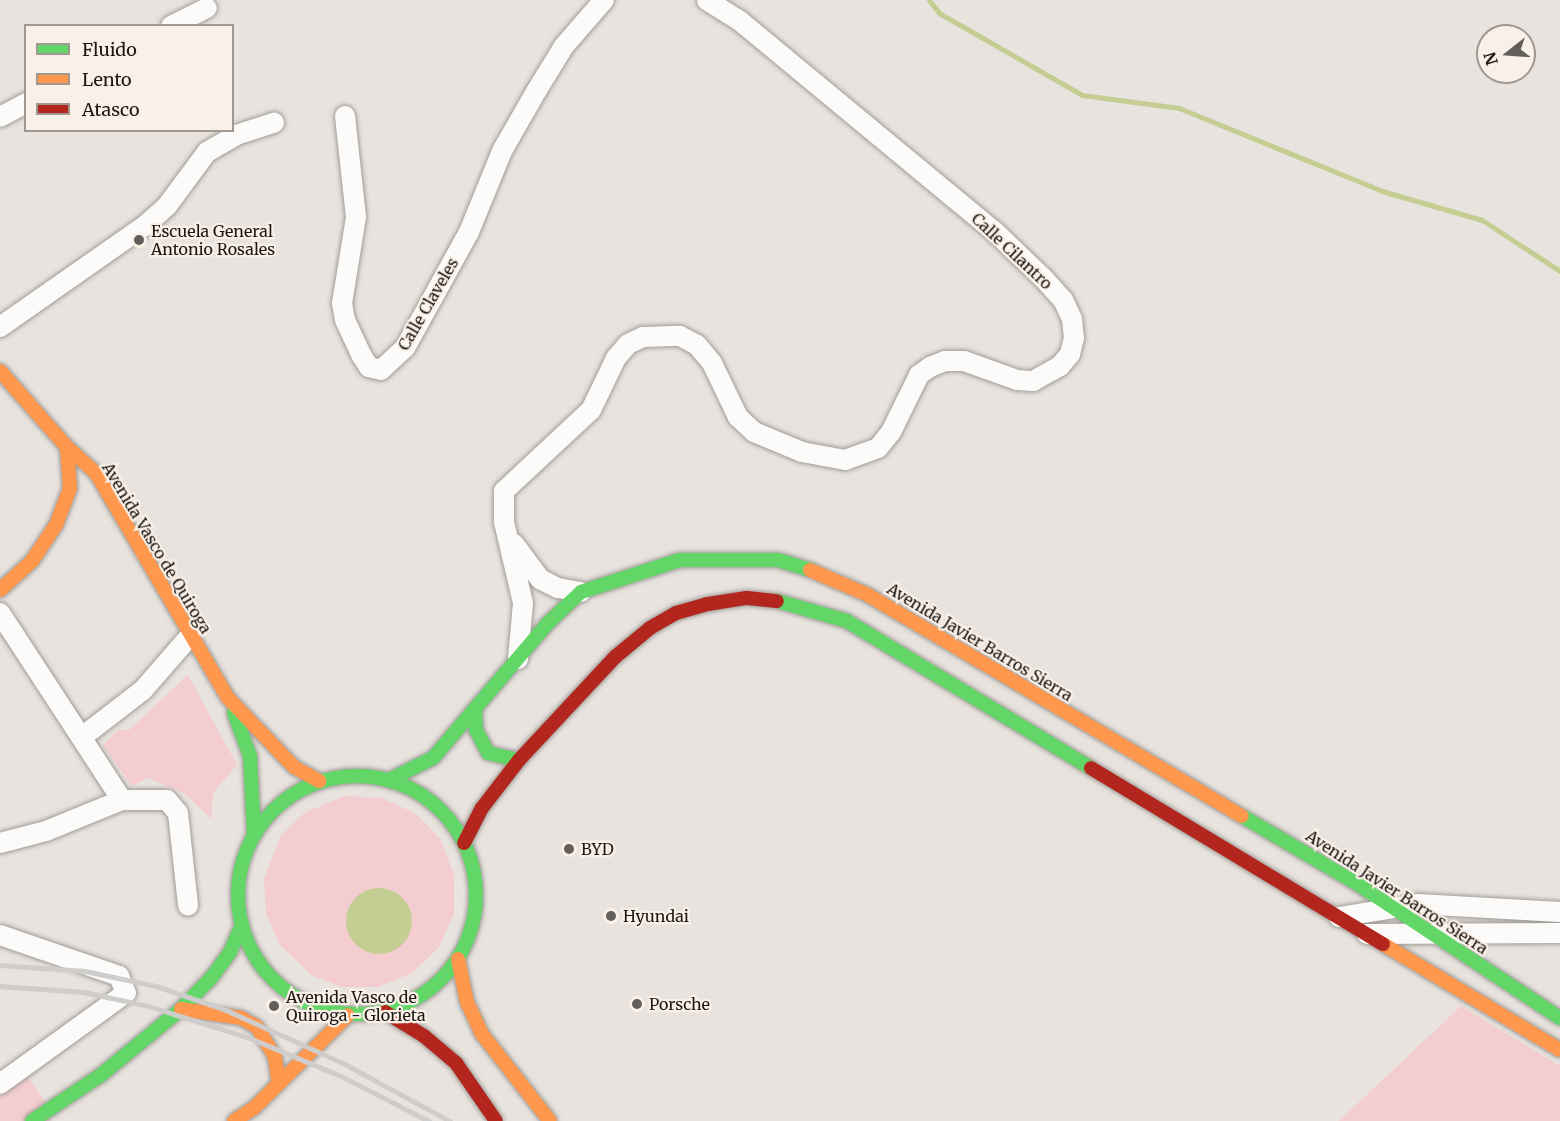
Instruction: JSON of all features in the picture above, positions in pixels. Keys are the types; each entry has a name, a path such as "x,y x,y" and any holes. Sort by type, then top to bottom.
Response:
{"main road":[{"name":"Avenida Vasco de Quiroga","path":"0,371 67,447 96,473 228,698 270,745 294,767 320,781"},
{"path":"0,590 32,561 56,525 70,489 67,447"},
{"name":"Avenida Javier Barros Sierra","path":"389,780 433,758 563,606 582,592 604,582 680,560 727,557 778,560 824,574 878,601 1394,907 1560,1018"},
{"path":"464,843 482,808 519,760 615,657 650,628 676,613 708,604 747,598 791,603 847,621 1560,1050"},
{"name":"Avenida Vasco de Quiroga","path":"228,698 250,756 254,834"},
{"path":"475,710 476,730 488,753 519,760"},
{"path":"354,776 389,780 433,803 464,843 474,871 476,902 471,932 458,959 426,993 385,1012 348,1015 312,1006 280,987 256,959 242,925 239,878 254,834 282,802 320,781 354,776"},
{"path":"32,1121 101,1075 181,1009 212,977 230,952 242,925"},
{"path":"458,959 467,1002 482,1034 550,1121"},
{"path":"181,1009 241,1018 257,1027 275,1057 279,1084"},
{"path":"385,1012 424,1036 456,1063 496,1121"},
{"path":"234,1121 279,1084 348,1015"}],"street":[{"name":"Calle Claveles","path":"345,116 356,217 342,303 345,320 362,356 369,367 381,370 411,338 469,232 502,151 537,90 564,46 604,0"},
{"name":"Calle Cilantro","path":"518,659 523,603 502,506 504,491 591,410 616,358 628,344 643,337 680,336 697,345 712,363 738,417 754,432 802,452 845,460 878,448 891,432 919,375 930,367 945,361 964,362 1017,380 1033,381 1060,366 1070,354 1072,319 1063,300 1042,277 977,217 740,21 707,0"},
{"path":"175,24 207,8"},
{"path":"0,117 24,104"},
{"path":"0,327 147,224 167,206 207,152 236,135 274,123"},
{"name":"Calle Cilantro","path":"510,540 540,579 558,588 582,592"},
{"path":"0,613 122,800"},
{"path":"82,737 142,690 190,636"},
{"path":"0,843 46,831 122,800 166,800 178,813 188,904"},
{"path":"1339,917 1418,904 1560,912"},
{"path":"1367,934 1429,931 1560,933"},
{"path":"0,935 119,976 126,993 0,1084"}],"shaded area":[{"path":"188,675 237,765 213,793 211,819 184,793 147,778 132,786 103,745 118,730 129,730"},
{"path":"345,796 381,798 415,813 441,840 454,875 454,913 439,947 412,973 378,987 342,987 311,975 279,944 266,913 264,879 280,837 304,813","holes":["362,893 401,897 407,905 411,926 402,945 349,906"]},
{"path":"379,888 392,891 402,898 409,908 412,921 409,934 402,944 392,951 379,954 366,951 356,944 349,934 346,921 349,908 356,898 366,891"},
{"path":"1461,1006 1560,1066 1560,1121 1339,1121"},
{"path":"26,1075 46,1103 51,1121 0,1121 0,1095"}],"waterway":[{"path":"929,0 939,13 1082,95 1179,108 1382,191 1482,220 1560,271"}],"railway":[{"path":"0,965 85,971 156,986 226,1010 343,1063 450,1121"},
{"path":"0,986 84,992 148,1006 250,1038 341,1076 429,1121"}],"traffic: fast":[{"path":"389,780 433,758 547,624 581,592 680,560 778,560 810,570"},
{"path":"777,601 847,621 1091,768"},
{"path":"475,710 476,730 488,753 519,760"},
{"path":"234,713 250,756 254,834"},
{"path":"345,776 369,776 392,781 413,790 433,803 449,819 462,839 471,860 476,895 474,918 467,941 449,971 433,987 413,1000 392,1009 369,1014 345,1014 322,1009 301,1000 281,987 265,971 252,951 243,930 238,907 238,883 243,860 252,839 265,819 281,803 301,790 322,781 345,776"},
{"path":"1242,816 1359,885 1560,1018"},
{"path":"32,1121 101,1075 181,1009 212,977 230,952 242,925"}],"traffic: slow":[{"path":"0,371 67,447 96,473 228,698 294,767 319,781"},
{"path":"0,590 32,561 56,525 70,489 67,447"},
{"path":"810,570 868,595 1242,816"},
{"path":"1383,944 1560,1050"},
{"path":"458,959 467,1002 482,1034 550,1121"},
{"path":"181,1009 241,1018 257,1027 275,1057 279,1084"},
{"path":"234,1121 254,1108 348,1015"}],"traffic: jam":[{"path":"464,843 482,808 519,760 615,657 650,628 676,613 708,604 747,598 777,601"},
{"path":"1091,768 1383,944"},
{"path":"385,1012 424,1036 456,1063 496,1121"}],"place":[{"name":"Escuela General Antonio Rosales","path":"139,240"},
{"name":"BYD","path":"569,849"},
{"name":"Hyundai","path":"611,916"},
{"name":"Porsche","path":"637,1004"},
{"name":"Avenida Vasco de Quiroga - Glorieta","path":"274,1006"}]}
